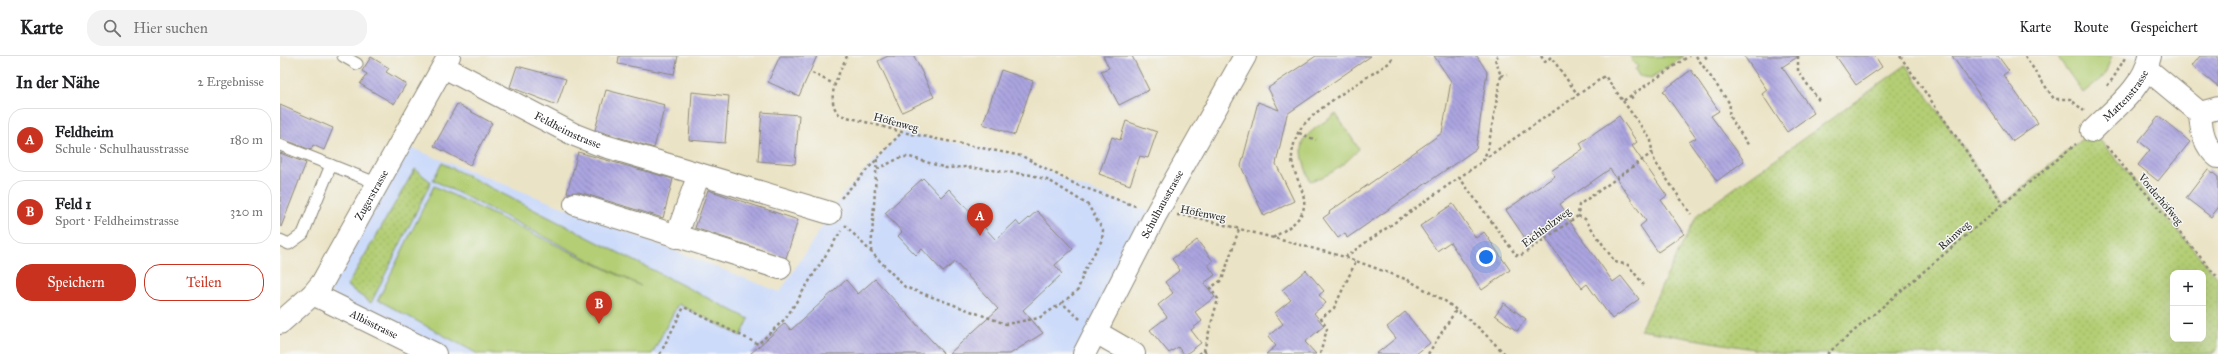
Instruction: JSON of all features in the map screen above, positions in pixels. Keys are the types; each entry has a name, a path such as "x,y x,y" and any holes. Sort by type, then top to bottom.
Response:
{"street":[{"name":"Schulhausstrasse","path":"1084,354 1156,214 1245,56"},
{"name":"Feldheimstrasse","path":"446,61 581,137 598,144 699,174 837,219"},
{"name":"Zugerstrasse","path":"280,323 313,294 322,283 379,184 446,61"},
{"path":"2148,62 2209,111 2201,133 2212,152 2218,157"},
{"name":"Mattenstrasse","path":"2092,131 2137,87 2148,62"},
{"path":"676,237 699,174"},
{"path":"575,204 676,237 780,268"},
{"name":"Albisstrasse","path":"313,294 435,354"},
{"path":"1096,332 1134,354"}],"lane":[{"path":"343,56 357,64"},
{"path":"280,145 379,184"},
{"path":"280,240 289,244 303,234 331,165"}],"path":[{"path":"812,73 834,84 847,56"},
{"path":"1273,238 1296,221 1301,213 1304,194 1292,165 1293,150 1303,126 1316,113 1389,63 1394,56"},
{"path":"1483,161 1488,148 1501,76 1494,57 1498,56"},
{"path":"1541,56 1545,62 1551,57 1578,95"},
{"path":"1623,101 1689,56"},
{"path":"1696,56 1730,104 1729,116 1749,146"},
{"path":"1798,56 1798,71 1820,102"},
{"path":"1900,56 2002,204"},
{"path":"2025,56 2054,99 2070,99 2084,111"},
{"path":"1501,76 1507,74"},
{"path":"1345,257 1605,76 1651,140 1652,153 1655,162 1691,214"},
{"name":"Höfenweg","path":"834,84 835,111 840,115 902,132 1022,156 1077,185 1156,214 1191,216 1345,257 1408,280 1445,301 1479,328 1505,354"},
{"path":"1631,96 1634,101"},
{"name":"Rainweg","path":"1828,354 2002,204 2092,131"},
{"name":"Vorderhöfweg","path":"2092,131 2218,278"},
{"path":"843,194 902,132"},
{"path":"1299,133 1316,140"},
{"name":"Eichholzweg","path":"1459,177 1516,255 1520,256 1578,216 1579,205 1652,153"},
{"path":"660,354 684,307 758,344 786,318 837,219 905,287 1006,324 1039,318 1062,303 1078,290 1084,271 1102,240 1104,230 1088,205 1050,181 1032,175 976,168 946,168 910,157 902,157 877,169"},
{"path":"871,252 877,158"},
{"path":"1578,216 1585,219 1616,262 1628,265 1644,285"},
{"path":"1198,354 1204,350 1218,300 1210,288 1222,280 1239,229"},
{"path":"1320,354 1326,329 1321,318 1334,308 1356,261"},
{"path":"1062,303 1096,332"},
{"path":"1428,354 1456,310"},
{"path":"1204,350 1207,354"}],"shaded area":[{"path":"902,132 1022,156 1077,185 1156,214 1084,354 435,354 350,313 322,283 401,144 780,292 843,194"}],"green space":[{"path":"1684,56 1651,78 1639,76 1635,69 1638,67 1630,57"},
{"path":"2057,56 2112,56 2104,76 2083,93"},
{"path":"1906,65 2002,204 2092,131 2218,278 2218,348 2212,354 1783,354 1640,330 1697,215"},
{"path":"1336,114 1359,149 1331,173 1310,181 1303,156 1302,147 1304,140 1315,128"},
{"path":"442,163 749,319 741,336 678,304 652,354 478,354 378,300 434,186 641,286 433,180"},
{"path":"415,169 431,182 371,303 347,286"}],"building":[{"path":"619,56 678,56 674,74 618,64"},
{"path":"780,56 817,56 799,96 768,82"},
{"path":"888,56 914,56 934,97 902,112 878,61"},
{"path":"1103,56 1132,56 1149,90 1119,105 1101,71 1109,68"},
{"path":"1316,56 1371,56 1287,114 1276,164 1294,201 1264,216 1241,166 1258,102 1279,110 1268,88"},
{"path":"1434,56 1477,56 1487,72 1476,149 1347,238 1345,233 1338,238 1323,218 1330,213 1329,212 1442,133 1451,81"},
{"path":"1744,56 1799,56 1782,67 1814,113 1787,132 1762,94 1767,90"},
{"path":"1836,56 1875,56 1882,67 1856,85"},
{"path":"1952,56 1998,56 2009,71 2003,75 2038,123 2012,141"},
{"path":"2200,56 2218,56 2218,87 2192,66"},
{"path":"371,57 389,68 386,72 406,84 394,104 360,84 367,74 362,71"},
{"path":"517,66 566,79 557,105 510,87"},
{"path":"1001,70 1033,81 1015,135 983,124"},
{"path":"1691,70 1719,111 1711,116 1744,161 1717,181 1689,142 1696,138 1663,91"},
{"path":"606,90 665,105 654,148 595,130"},
{"path":"692,92 729,96 725,143 689,140"},
{"path":"457,104 492,123 470,165 434,146"},
{"path":"280,105 333,128 324,150 313,145 311,150 280,138"},
{"path":"762,112 799,115 795,164 758,161"},
{"path":"1619,116 1637,142 1632,146 1667,196 1661,200 1684,234 1658,252 1640,226 1646,221 1610,169 1560,204 1565,211 1563,212 1613,282 1621,276 1639,299 1612,319 1587,284 1582,288 1539,229 1525,238 1506,210 1555,176 1551,171 1583,149 1580,143"},
{"path":"2159,116 2190,142 2158,181 2138,165 2150,150 2139,141"},
{"path":"1126,121 1157,132 1148,158 1140,156 1130,185 1099,174 1112,137 1120,140"},
{"path":"578,152 673,179 663,218 579,192 567,193"},
{"path":"280,153 306,163 281,227 280,227"},
{"path":"2208,169 2218,177 2218,208 2211,217 2186,198"},
{"path":"923,178 941,197 949,189 996,240 1016,221 1020,226 1037,211 1073,249 1055,265 1062,274 1023,310 1043,333 1010,354 949,354 998,309 955,262 943,272 922,249 916,255 898,236 902,232 885,213"},
{"path":"708,190 798,220 786,258 695,228"},
{"path":"1453,204 1476,238 1484,232 1510,270 1482,290 1450,242 1437,251 1420,226"},
{"path":"1197,240 1213,261 1208,265 1215,275 1204,283 1215,297 1195,312 1202,321 1191,330 1201,343 1186,354 1183,354 1178,347 1169,353 1150,330 1167,317 1158,305 1173,293 1165,282 1180,270 1172,259"},
{"path":"1306,270 1324,291 1319,295 1326,303 1314,313 1324,326 1305,342 1316,354 1266,354 1276,346 1268,336 1283,324 1275,313 1291,300 1282,290"},
{"path":"875,279 944,354 750,354 785,323 791,330 846,280 858,294"},
{"path":"1504,303 1526,319 1517,331 1495,315"},
{"path":"1405,312 1430,343 1416,354 1376,354 1396,338 1387,327"}],"place":[{"name":"Feldheim","path":"980,236"},
{"name":"Feld 1","path":"599,324"}]}
